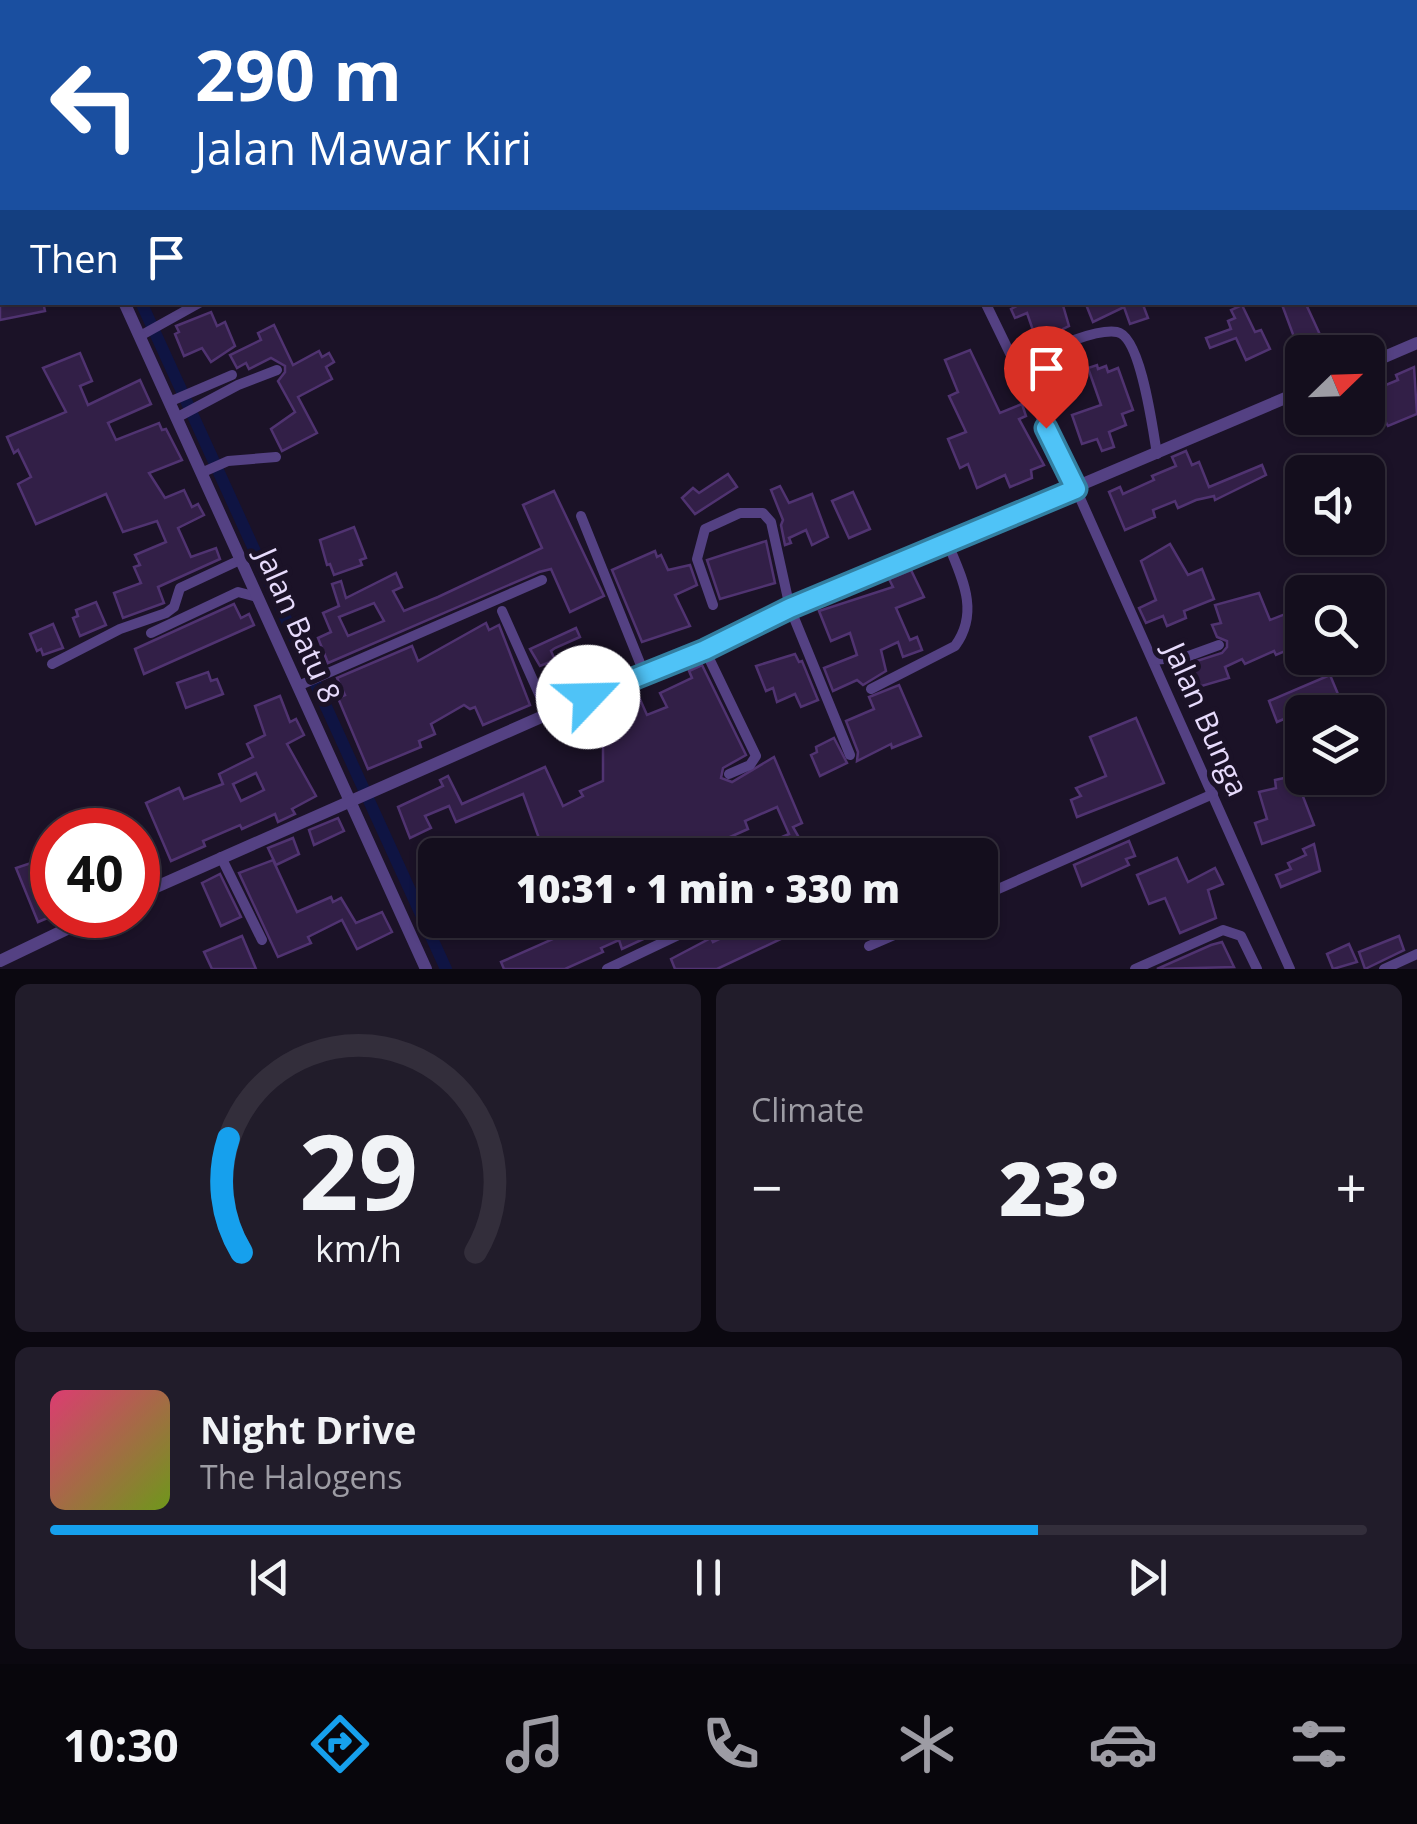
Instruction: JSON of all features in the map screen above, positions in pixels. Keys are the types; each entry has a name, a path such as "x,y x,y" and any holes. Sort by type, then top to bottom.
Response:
{"street":[{"name":"Jalan Batu 8","path":"126,305 185,412 258,597 355,799 426,969"},
{"path":"143,335 196,305"},
{"name":"Jalan Bunga","path":"986,305 1076,489 1290,969"},
{"path":"1014,366 1096,333 1120,332 1129,338 1140,371 1157,454"},
{"path":"1385,357 1417,343"},
{"path":"178,398 232,375 276,370"},
{"path":"185,412 232,375"},
{"path":"160,885 548,714 705,650 790,608 1285,398"},
{"path":"206,471 223,463 276,457"},
{"path":"713,606 702,580 698,544 705,529 754,510 770,522 790,608 850,755"},
{"path":"581,516 644,673"},
{"path":"871,688 955,646 962,636 968,602 948,544"},
{"path":"52,664 120,630 166,613 174,607 180,588 242,559"},
{"path":"298,686 542,580"},
{"path":"150,633 238,592 258,597"},
{"path":"502,611 548,714"},
{"path":"1152,660 1186,658 1219,645"},
{"path":"705,650 756,756 750,764 729,774"},
{"path":"998,890 1214,794"},
{"path":"221,857 262,940"},
{"path":"1135,969 1214,932 1231,930 1241,936 1257,969"},
{"path":"0,961 48,938"},
{"path":"607,969 672,938"},
{"path":"869,946 887,938"},
{"path":"1384,969 1417,954"}],"building":[{"path":"0,305 44,305 45,311 0,320"},
{"path":"1018,305 1063,305 1069,326 1063,329 1064,334 1051,338 1048,331 1035,336 1027,313 1015,318 1011,309"},
{"path":"1086,305 1143,305 1148,318 1130,324 1124,307 1093,322"},
{"path":"1242,305 1255,332 1261,330 1270,349 1246,360 1236,338 1210,348 1206,338 1231,329 1228,321 1235,318 1231,310"},
{"path":"1282,305 1306,305 1320,335 1293,335"},
{"path":"211,312 217,326 225,322 235,346 211,362 202,348 184,356 175,334 179,332 176,326"},
{"path":"274,325 293,365 319,351 322,357 329,353 334,362 326,367 332,379 298,397 317,433 282,451 271,429 295,412 278,381 285,366 271,358 249,369 246,363 237,368 230,355 261,340 258,333"},
{"path":"970,350 1000,413 1022,404 1026,416 1019,419 1044,465 1031,470 1032,478 1010,487 1005,475 977,488 968,464 960,468 948,439 966,432 949,396 958,392 945,360"},
{"path":"80,353 92,381 80,386 88,405 140,380 151,404 108,423 116,440 159,423 162,430 166,429 182,460 149,473 165,498 184,490 192,507 198,504 204,515 178,528 191,557 216,548 220,559 158,587 164,603 123,618 114,593 141,583 134,567 140,565 135,555 166,542 157,521 123,532 106,494 36,524 18,484 31,477 7,437 66,412 43,368"},
{"path":"1097,365 1098,369 1106,366 1108,372 1118,368 1133,410 1122,414 1126,425 1109,432 1114,447 1102,451 1097,439 1082,444 1072,415 1101,405 1088,368"},
{"path":"1414,367 1417,414 1388,426 1385,385 1398,380 1396,375"},
{"path":"1186,451 1192,465 1199,462 1209,487 1262,465 1266,475 1215,500 1214,496 1178,508 1175,501 1153,510 1155,517 1125,530 1109,492 1120,487 1123,494 1154,480 1152,476 1176,466 1172,457"},
{"path":"728,474 737,487 695,514 682,498 693,488 699,493"},
{"path":"780,486 789,503 812,494 828,537 812,545 806,530 789,538 791,543 785,545 783,520 771,490"},
{"path":"554,491 604,596 570,612 551,569 328,663 318,638 331,632 323,613 339,606 332,584 341,581 346,598 396,573 402,587 393,591 404,611 438,597 542,548 523,505","holes":["374,603 384,621 348,636 339,617"]},
{"path":"853,492 870,529 849,538 832,501"},
{"path":"354,527 366,558 360,560 362,565 334,575 320,540"},
{"path":"766,541 775,583 720,599 707,560"},
{"path":"1170,544 1188,575 1202,569 1214,599 1184,611 1186,618 1167,626 1163,616 1146,623 1139,608 1156,600 1141,561"},
{"path":"655,551 668,570 690,565 697,585 675,595 690,626 642,642 612,570"},
{"path":"911,570 924,597 896,608 910,640 917,637 922,650 903,657 898,642 881,650 886,671 863,685 857,680 833,691 824,668 857,655 850,633 831,641 819,611 893,587 889,579"},
{"path":"1259,593 1270,620 1285,614 1285,651 1276,655 1274,651 1245,664 1242,659 1225,667 1229,678 1188,690 1181,666 1222,653 1227,647 1227,641 1217,637 1212,625 1221,623 1215,605"},
{"path":"96,602 106,625 80,636 73,618 78,616 76,610"},
{"path":"234,604 241,618 249,614 254,625 144,674 135,649"},
{"path":"486,623 489,630 499,625 530,705 483,725 475,707 464,705 431,724 435,734 419,741 421,747 368,769 338,698 345,695 337,678 412,646 418,661"},
{"path":"53,624 63,648 43,655 30,634"},
{"path":"576,628 580,637 555,648 551,651 555,660 540,666 530,649"},
{"path":"795,654 802,661 818,700 801,707 795,694 777,702 773,688 766,691 756,666"},
{"path":"702,665 746,755 723,768 721,778 732,782 774,757 802,823 793,827 799,838 780,838 789,834 777,807 745,821 748,829 728,838 539,838 523,794 456,822 449,806 425,816 431,828 410,838 398,807 443,786 440,780 448,776 462,804 545,767 563,806 583,796 580,791 603,781 603,737 597,740 588,718 639,697 647,715 667,707 660,693 692,678 689,671"},
{"path":"208,672 211,681 217,679 223,694 186,708 177,683"},
{"path":"1330,675 1338,695 1285,695 1285,719 1277,722 1269,701"},
{"path":"899,685 921,736 892,748 891,744 857,761 858,752 846,721 874,709 869,697"},
{"path":"280,696 290,722 296,719 304,735 287,744 316,796 278,822 275,814 242,829 240,825 171,861 160,835 160,808 148,808 146,803 179,788 184,799 223,784 219,774 253,757 247,744 265,735 255,706","holes":["256,773 264,790 241,801 233,784"]},
{"path":"1136,718 1164,783 1077,817 1071,800 1081,796 1076,788 1106,776 1090,737"},
{"path":"834,738 847,763 820,776 811,755 817,752 816,747"},
{"path":"1285,778 1285,795 1302,795 1314,825 1262,844 1255,823 1267,819 1259,792 1276,788 1275,780"},
{"path":"338,818 344,831 314,845 309,830"},
{"path":"293,838 299,854 276,865 268,848"},
{"path":"1129,841 1135,856 1126,859 1129,865 1082,886 1074,865"},
{"path":"1314,844 1320,871 1281,887 1276,875 1291,869 1288,863 1306,855 1303,849"},
{"path":"1177,858 1188,882 1215,868 1223,884 1208,890 1216,918 1180,933 1165,898 1149,904 1137,875"},
{"path":"273,860 297,912 331,897 333,902 341,898 356,923 382,912 392,932 357,949 342,920 308,937 311,943 278,957 239,873"},
{"path":"30,863 30,902 16,868"},
{"path":"220,874 241,917 221,926 202,883"},
{"path":"242,936 256,969 212,969 204,952"},
{"path":"1399,936 1404,950 1365,969 1359,952"},
{"path":"555,938 646,938 622,949 619,940 601,948 603,952 565,969 504,969 501,962"},
{"path":"711,938 713,942 721,938 783,938 717,969 675,969 671,959"},
{"path":"1222,942 1234,967 1157,969 1211,945"},
{"path":"1349,944 1357,962 1333,969 1327,954"}],"waterway":[{"path":"142,305 446,969"}],"route":[{"path":"588,697 1076,489 1046,428"}]}
